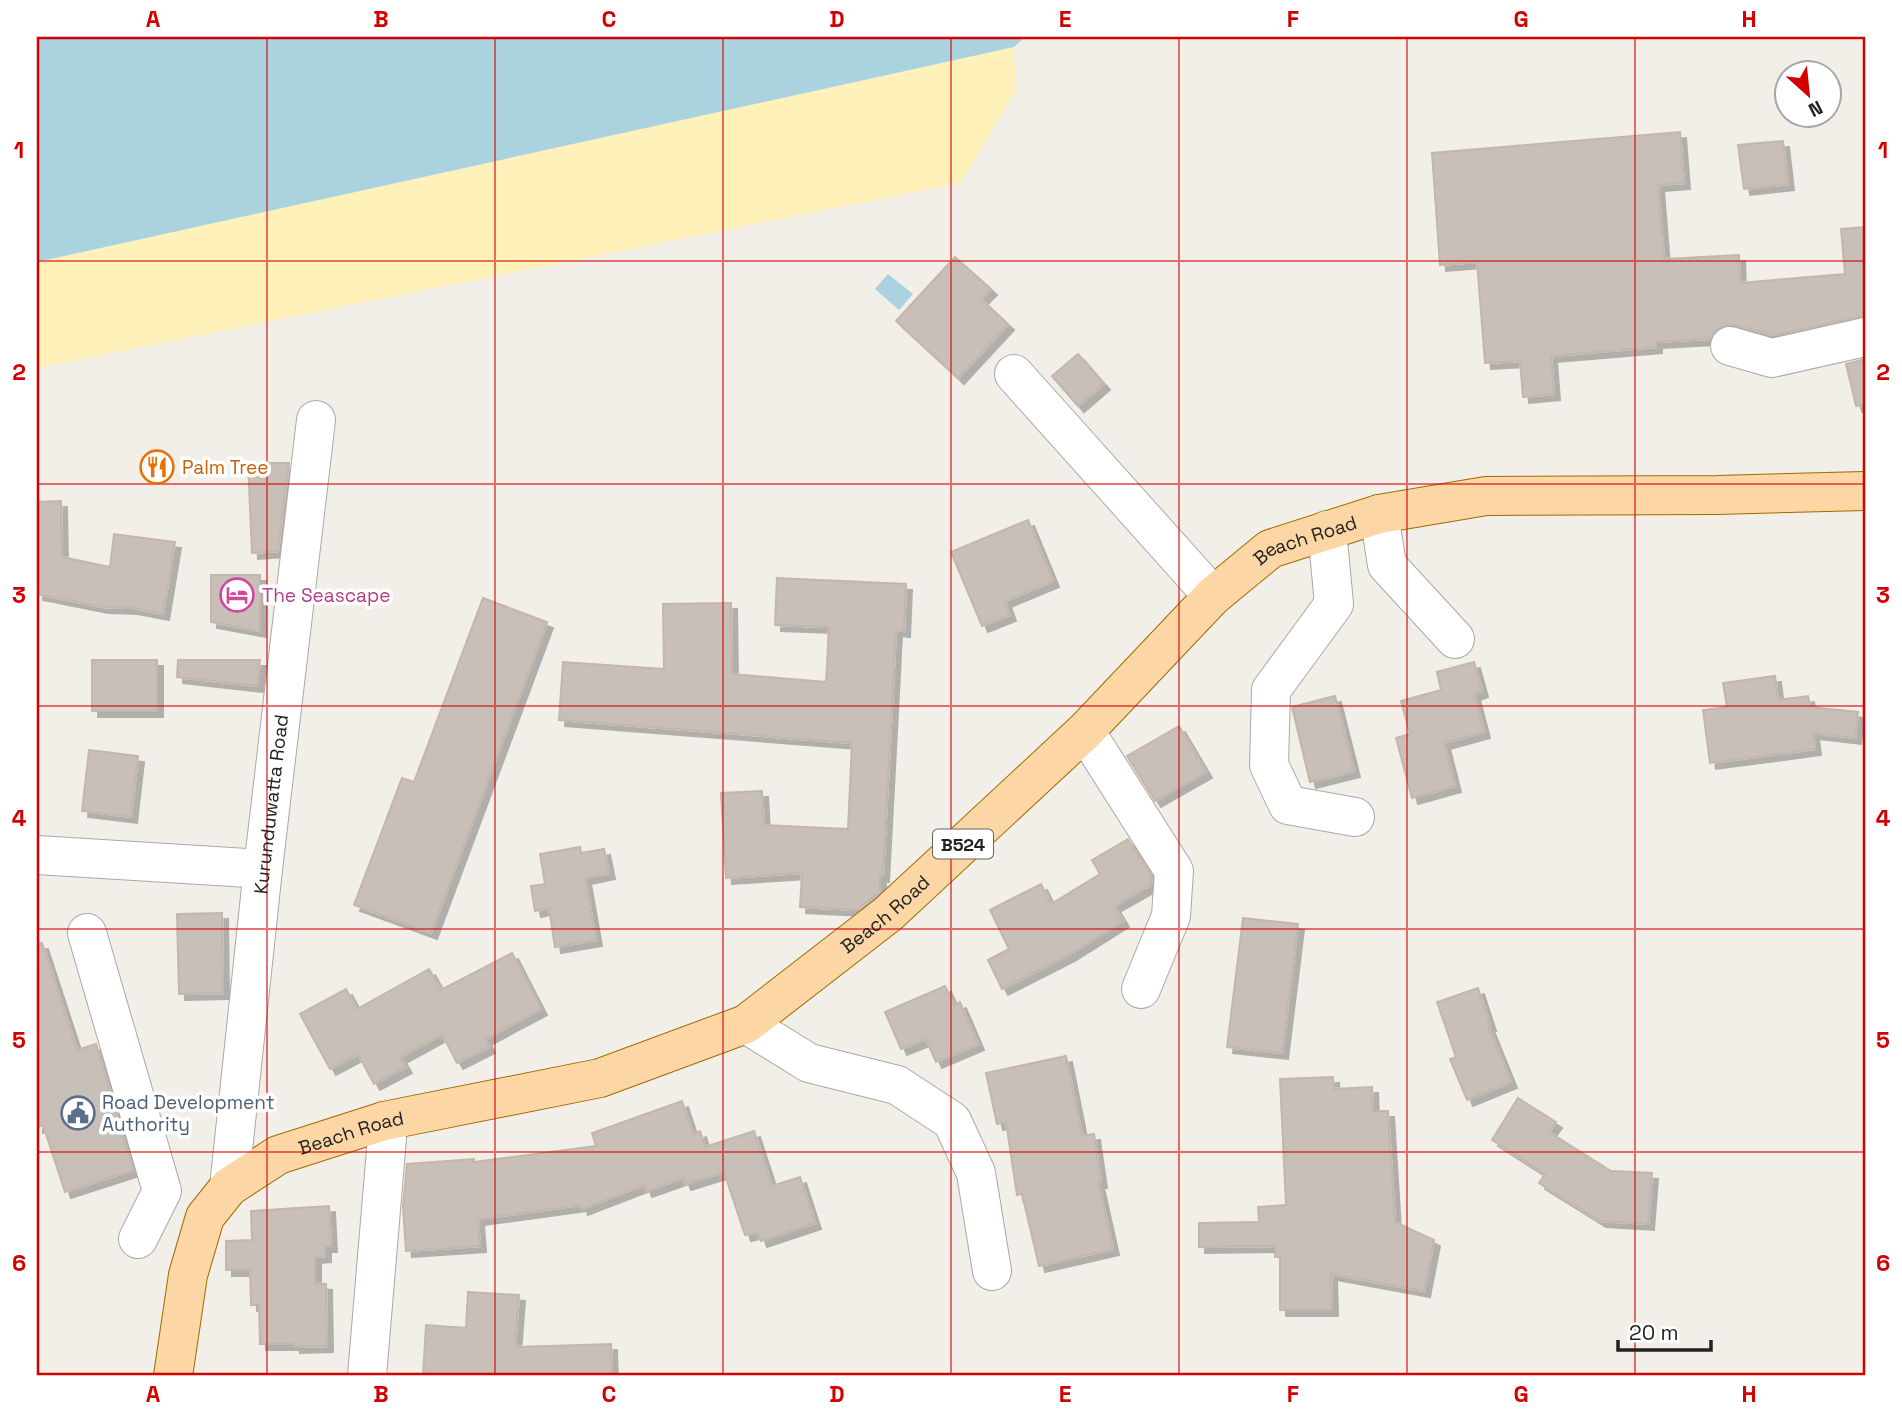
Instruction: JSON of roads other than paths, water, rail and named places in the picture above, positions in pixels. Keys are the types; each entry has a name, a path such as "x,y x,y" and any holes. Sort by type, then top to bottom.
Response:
{"main road":[{"name":"Beach Road","path":"173,1376 188,1275 205,1217 229,1187 278,1155 384,1121 600,1078 746,1024 888,914 1085,731 1213,596 1270,549 1379,514 1486,496 1865,491"}],"street":[{"path":"1730,346 1772,358 1865,337"},
{"path":"1014,374 1213,596"},
{"name":"Kurunduwatta Road","path":"229,1187 316,420"},
{"path":"1379,514 1387,565 1455,639"},
{"path":"1327,530 1334,604 1271,690 1269,765 1288,805 1355,817"},
{"path":"1085,731 1174,871 1171,916 1141,989"},
{"path":"37,855 263,869"},
{"path":"87,933 162,1191 205,1217"},
{"path":"746,1024 809,1063 897,1085 951,1121 976,1173 992,1270"},
{"path":"367,1376 387,1138 384,1121"},
{"path":"138,1239 162,1191"}],"water":[{"path":"37,37 1025,37 1014,47 37,262"},
{"path":"888,274 913,294 899,310 875,289"}],"place":[{"name":"Palm Tree","path":"157,467"},
{"name":"The Seascape","path":"237,595"},
{"name":"Road Development Authority","path":"78,1113"}]}
